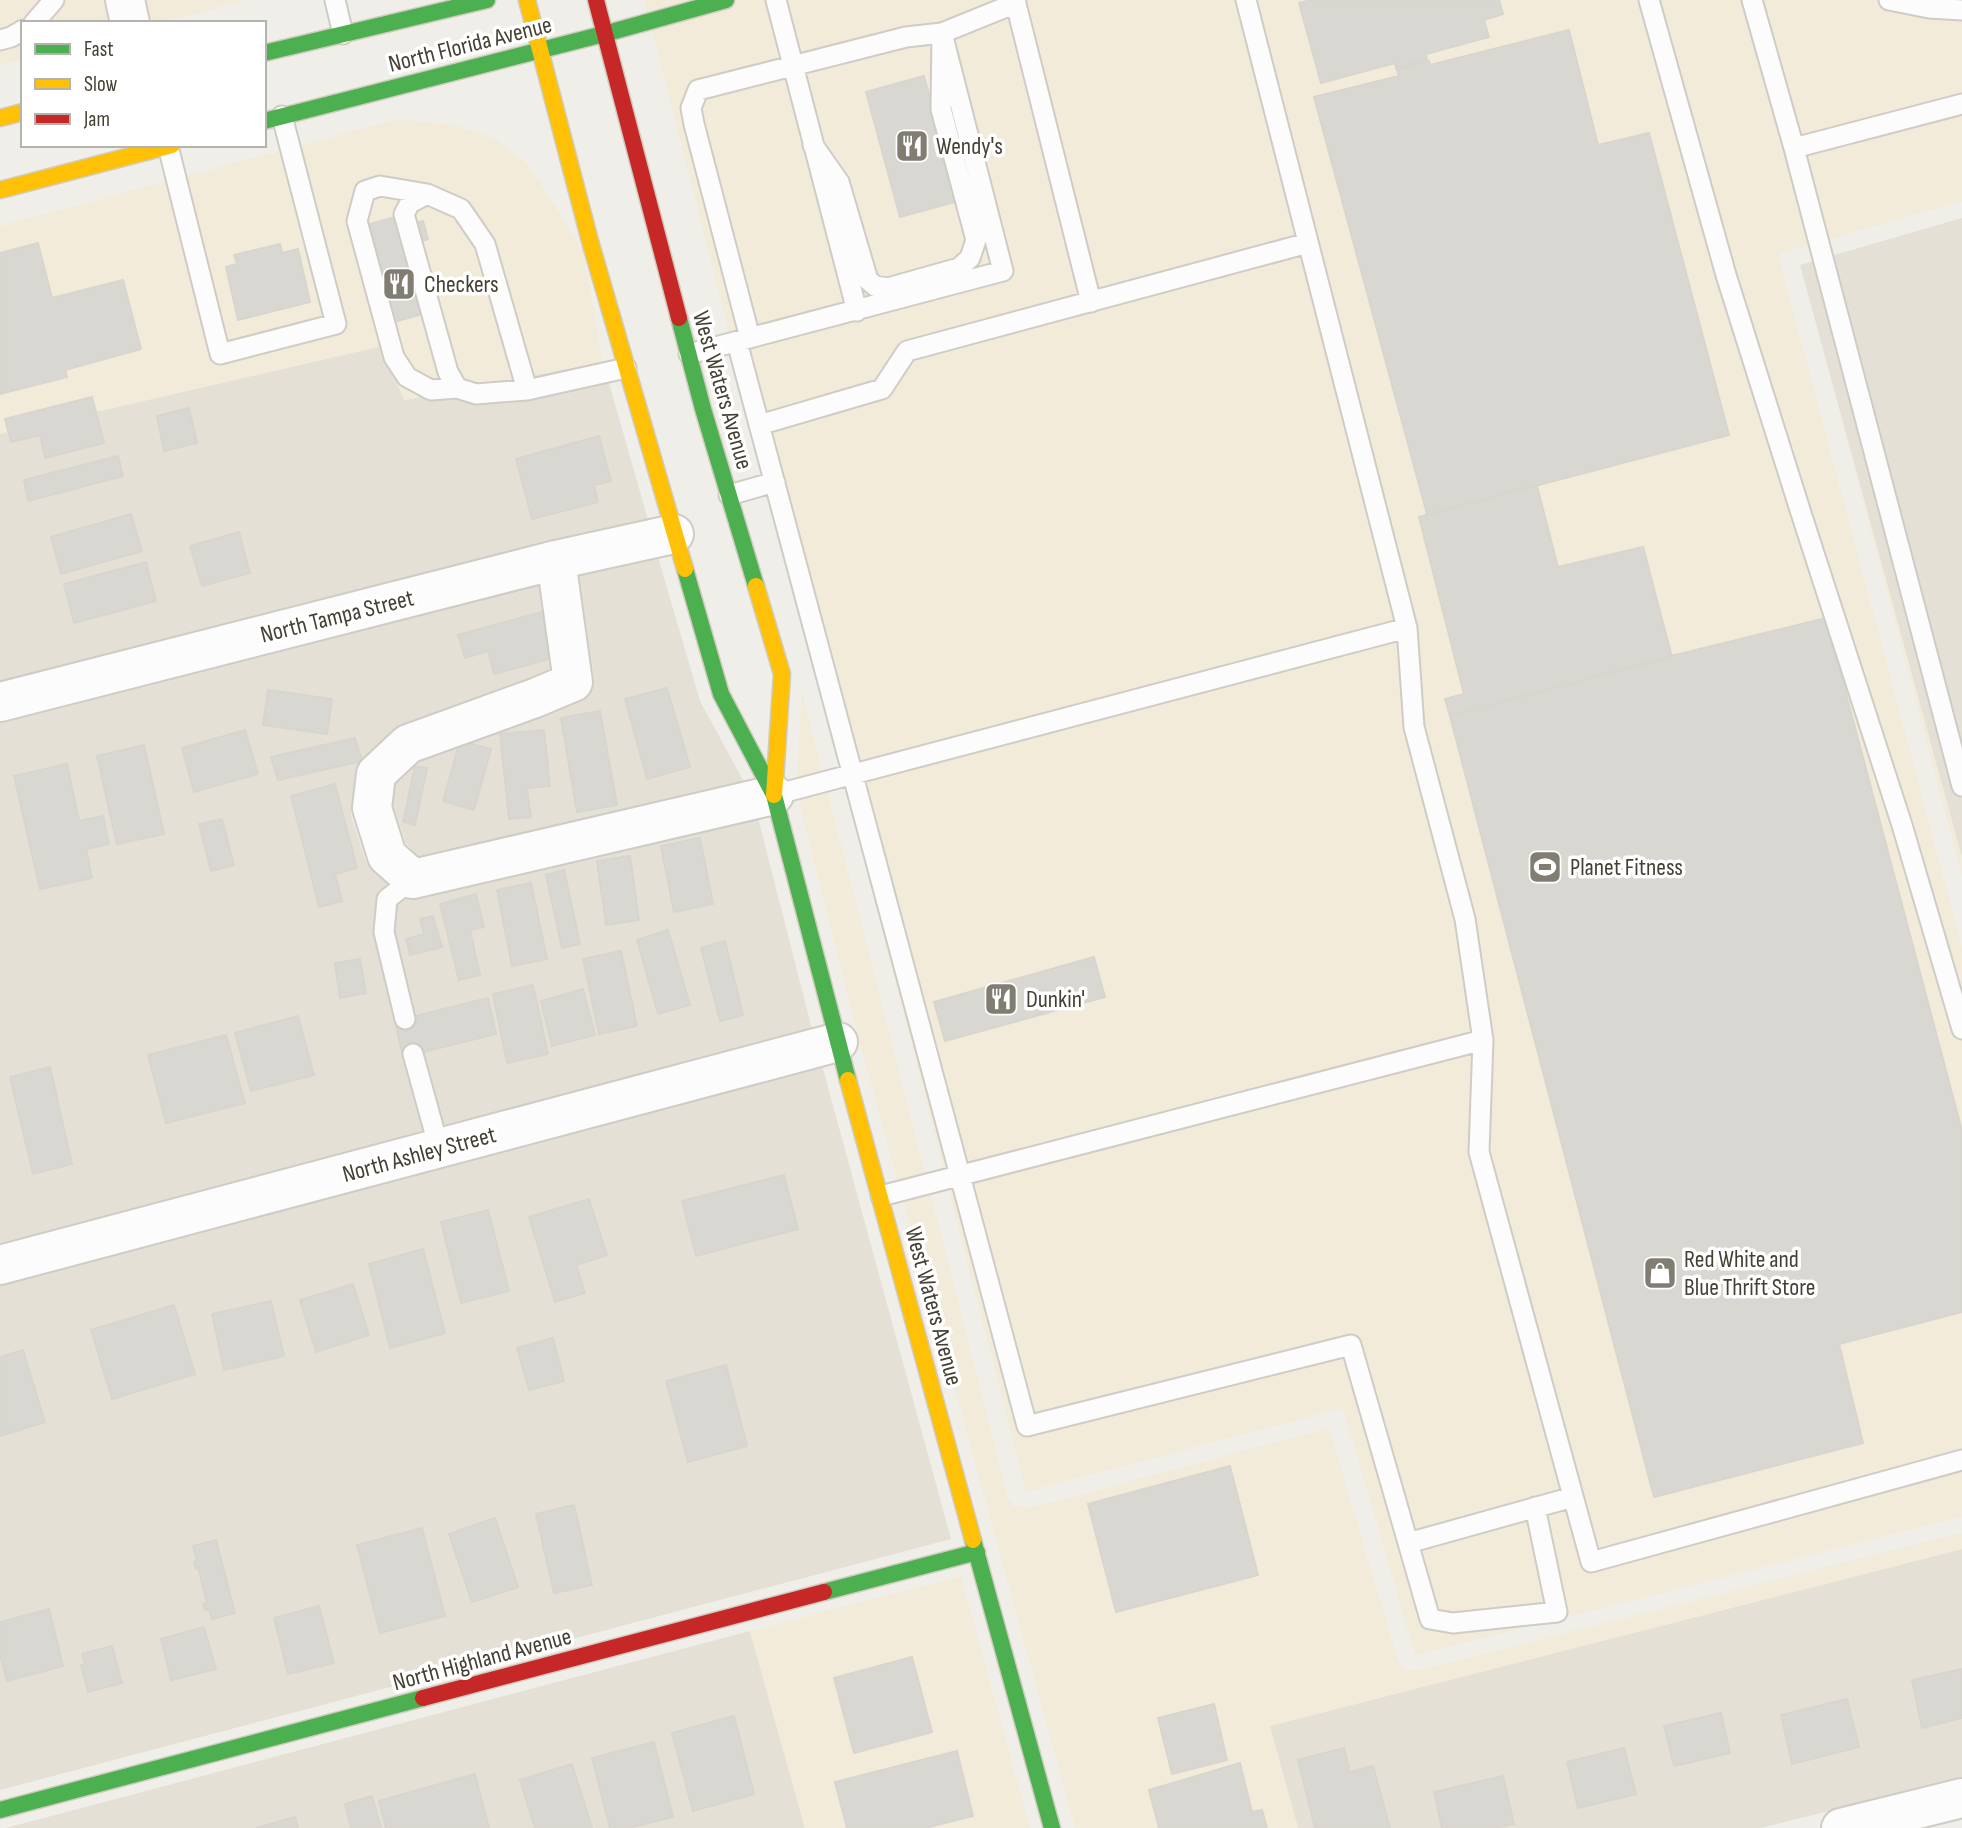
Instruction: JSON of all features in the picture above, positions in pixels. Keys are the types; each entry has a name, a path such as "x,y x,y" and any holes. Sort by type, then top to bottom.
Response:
{"main road":[{"name":"North Florida Avenue","path":"266,52 487,0"},
{"name":"West Waters Avenue","path":"527,0 626,368 721,694 774,794 838,1041 1052,1828"},
{"name":"West Waters Avenue","path":"596,0 689,354 782,674 774,794"},
{"name":"North Florida Avenue","path":"273,119 726,0"},
{"path":"0,118 21,113"},
{"path":"0,190 166,147"},
{"name":"North Highland Avenue","path":"0,1810 976,1552"}],"street":[{"path":"125,0 130,21"},
{"name":"North Tampa Street","path":"0,702 556,560 674,534"},
{"path":"556,560 573,682 408,744 376,774 372,808 387,856 413,879 774,794"},
{"name":"North Ashley Street","path":"0,1265 838,1041"},
{"path":"1841,1828 1962,1798"}],"lane":[{"path":"36,21 54,0"},
{"path":"335,0 343,34"},
{"path":"776,0 857,311"},
{"path":"1245,0 1407,628 1414,727 1465,919 1482,1040 1479,1152 1591,1562 1962,1460"},
{"path":"1649,0 1730,288 1902,825 1962,1029"},
{"path":"1752,0 1794,148 1962,786"},
{"path":"1889,0 1929,8 1962,10"},
{"path":"1091,302 1015,2 942,33 906,37 698,90 691,108 744,340 759,425 1027,1426 1351,1345 1430,1619 1453,1623 1557,1612 1535,1507"},
{"path":"0,40 21,31"},
{"path":"813,145 839,182 868,281 888,288 959,268 970,258 976,240 940,109 942,33"},
{"path":"689,354 1003,271 942,33"},
{"path":"1794,148 1962,104"},
{"path":"170,147 220,354 336,324 273,119"},
{"path":"527,390 485,244 461,209 427,194 380,186 365,191 357,221 394,357 407,377 431,390 457,388 476,394 527,390 626,368"},
{"path":"427,194 410,203 404,214 448,372 457,388"},
{"path":"759,425 882,389 907,351 1308,243"},
{"path":"729,495 775,482"},
{"path":"774,794 1407,628"},
{"path":"405,1018 384,932 387,899 413,879"},
{"path":"881,1196 1482,1040"},
{"path":"413,1054 439,1148"},
{"path":"1408,1544 1573,1497"}],"shaded area":[{"path":"0,0 247,0 168,21 21,21 21,60 0,65"},
{"path":"644,0 1962,0 1962,201 1778,254 1962,947 1962,1517 1415,1655 1343,1408 1026,1492"},
{"path":"399,119 454,125 493,138 528,164 583,251 603,362 404,400 381,346 0,434 0,226"},
{"path":"1962,218 1962,858 1800,265"},
{"path":"382,346 405,400 603,362 648,520 533,545 0,682 0,434"},
{"path":"1835,396 1962,858 1962,876"},
{"path":"658,557 700,701 744,782 420,858 406,844 393,805 395,782 419,760 542,716 581,699 594,678 579,574"},
{"path":"538,584 550,671 401,726 360,761 355,773 351,815 366,862 397,893 417,898 758,818 812,1029 0,1245 0,721"},
{"path":"802,692 1008,1497 1013,1506 1030,1508 1329,1428 1398,1660 1404,1668 1414,1671 1962,1533 1962,1549 1270,1726 1298,1828 1075,1828 858,1036 799,804 802,802 796,790"},
{"path":"822,1065 951,1539 0,1790 0,1284"},
{"path":"1962,1549 1962,1778 1761,1828 1298,1828 1269,1726"},
{"path":"961,1576 1030,1828 805,1828 750,1631"},
{"path":"750,1631 805,1828 6,1828"}],"building":[{"path":"1311,0 1499,0 1503,14 1484,20 1489,37 1426,54 1427,60 1396,68 1395,63 1321,83 1299,3"},
{"path":"1569,30 1598,145 1649,133 1729,435 1425,515 1427,514 1314,97 1399,76 1397,70 1429,61 1430,65"},
{"name":"Wendy's","path":"924,76 958,201 900,217 866,92"},
{"name":"Checkers","path":"395,217 422,314 394,322 367,225"},
{"path":"423,221 428,239 404,246 398,227"},
{"path":"38,243 52,298 123,280 141,349 65,370 67,377 0,394 0,253"},
{"path":"280,244 282,253 298,249 310,302 238,320 226,267 237,264 234,255"},
{"path":"92,397 104,443 45,458 40,435 11,442 5,419"},
{"path":"189,408 197,443 164,451 157,416"},
{"path":"599,436 611,481 594,485 598,502 532,519 516,459"},
{"path":"118,456 123,476 28,501 24,480"},
{"path":"1535,485 1558,567 1643,547 1672,657 1450,716 1445,699 1464,694 1419,517"},
{"path":"131,514 142,551 61,574 51,537"},
{"path":"239,532 250,573 202,586 190,546"},
{"path":"146,562 156,601 74,623 64,584"},
{"path":"552,609 564,655 494,674 488,651 465,658 458,635"},
{"path":"1826,618 1962,1131 1962,1312 1839,1344 1863,1443 1654,1497 1450,716 1671,656"},
{"path":"667,688 690,767 647,779 625,699"},
{"path":"268,690 332,699 327,734 263,725"},
{"path":"600,711 617,805 577,812 561,718"},
{"path":"245,730 258,774 194,792 182,748"},
{"path":"544,730 550,786 527,788 531,817 509,819 500,734"},
{"path":"355,738 362,761 278,780 271,757"},
{"path":"460,741 491,749 474,810 443,801"},
{"path":"144,745 164,834 117,844 97,756"},
{"path":"67,764 79,821 103,816 109,844 86,849 92,878 40,889 14,776"},
{"path":"415,766 427,768 415,825 403,822"},
{"path":"335,784 357,868 335,874 342,901 319,907 291,796"},
{"path":"222,819 234,865 211,871 199,824"},
{"path":"700,838 713,904 674,912 661,846"},
{"path":"630,856 639,920 606,925 597,861"},
{"path":"564,870 580,944 562,948 546,875"},
{"path":"531,883 547,959 512,966 497,890"},
{"path":"476,894 484,927 470,930 480,975 459,980 440,904"},
{"path":"433,916 442,947 410,955 406,939 424,934 420,919"},
{"path":"668,930 690,1005 658,1014 637,940"},
{"path":"725,941 743,1015 720,1021 701,948"},
{"path":"621,951 637,1026 599,1034 583,959"},
{"path":"1094,957 1105,997 945,1041 934,1002"},
{"path":"360,959 366,993 340,998 335,963"},
{"path":"533,985 548,1054 507,1063 493,994"},
{"path":"583,989 595,1035 552,1046 541,1001"},
{"path":"488,998 496,1034 403,1057 395,1021"},
{"path":"298,1016 314,1075 251,1091 235,1033"},
{"path":"226,1035 245,1103 166,1123 148,1055"},
{"path":"50,1067 72,1164 33,1174 10,1077"},
{"path":"784,1175 798,1229 696,1256 682,1201"},
{"path":"589,1199 607,1255 576,1265 585,1293 555,1302 529,1217"},
{"path":"488,1210 509,1291 461,1303 441,1222"},
{"path":"423,1249 445,1333 390,1348 369,1264"},
{"path":"353,1284 369,1335 316,1352 300,1300"},
{"path":"271,1301 284,1356 224,1370 212,1314"},
{"path":"174,1305 195,1374 112,1399 91,1330"},
{"path":"553,1338 564,1381 529,1390 517,1348"},
{"path":"23,1350 45,1422 0,1436 0,1357"},
{"path":"726,1365 747,1446 688,1462 666,1381"},
{"path":"1230,1466 1258,1575 1116,1612 1088,1504"},
{"path":"574,1505 592,1585 554,1593 536,1514"},
{"path":"495,1518 518,1587 472,1602 449,1534"},
{"path":"422,1528 445,1616 380,1633 357,1545"},
{"path":"216,1540 235,1613 212,1619 209,1609 205,1610 203,1604 207,1603 198,1567 196,1568 194,1562 197,1561 193,1546"},
{"path":"319,1606 334,1663 288,1674 274,1618"},
{"path":"49,1609 63,1666 7,1681 0,1655 0,1622"},
{"path":"204,1627 216,1669 171,1680 161,1639"},
{"path":"112,1646 122,1683 88,1692 81,1665 85,1664 82,1654"},
{"path":"912,1657 932,1732 854,1753 834,1678"},
{"path":"1962,1669 1962,1718 1922,1728 1912,1680"},
{"path":"1847,1699 1859,1747 1792,1764 1781,1715"},
{"path":"1214,1704 1227,1760 1172,1774 1158,1718"},
{"path":"1721,1713 1730,1753 1674,1766 1664,1726"},
{"path":"734,1716 754,1794 693,1811 672,1733"},
{"path":"654,1742 673,1817 629,1828 610,1828 592,1758"},
{"path":"1344,1748 1350,1772 1373,1766 1390,1828 1315,1828 1298,1760"},
{"path":"1624,1748 1636,1794 1578,1808 1567,1762"},
{"path":"957,1751 973,1816 925,1828 847,1828 835,1782"},
{"path":"1240,1763 1252,1812 1262,1810 1267,1828 1159,1828 1149,1790"},
{"path":"572,1764 592,1828 535,1828 520,1780"},
{"path":"475,1774 489,1828 386,1828 379,1801"},
{"path":"1503,1776 1514,1824 1495,1828 1442,1828 1434,1792"},
{"path":"372,1796 381,1828 351,1828 345,1804"},
{"path":"295,1817 298,1828 256,1828"}],"traffic: fast":[{"path":"266,53 487,0"},
{"path":"266,120 726,0"},
{"path":"679,318 756,586"},
{"path":"685,569 721,694 774,795 848,1080"},
{"path":"973,1540 1052,1828"},
{"path":"824,1592 977,1552"},
{"path":"0,1810 423,1698"}],"traffic: slow":[{"path":"527,0 590,241 685,569"},
{"path":"0,118 21,113"},
{"path":"0,190 164,147"},
{"path":"756,586 782,674 774,795"},
{"path":"848,1080 973,1540"}],"traffic: jam":[{"path":"596,0 679,318"},
{"path":"423,1698 824,1592"}],"place":[{"name":"Wendy's","path":"912,146"},
{"name":"Checkers","path":"399,284"},
{"name":"Planet Fitness","path":"1545,867"},
{"name":"Dunkin'","path":"1001,999"},
{"name":"Red White and Blue Thrift Store","path":"1660,1273"}]}
